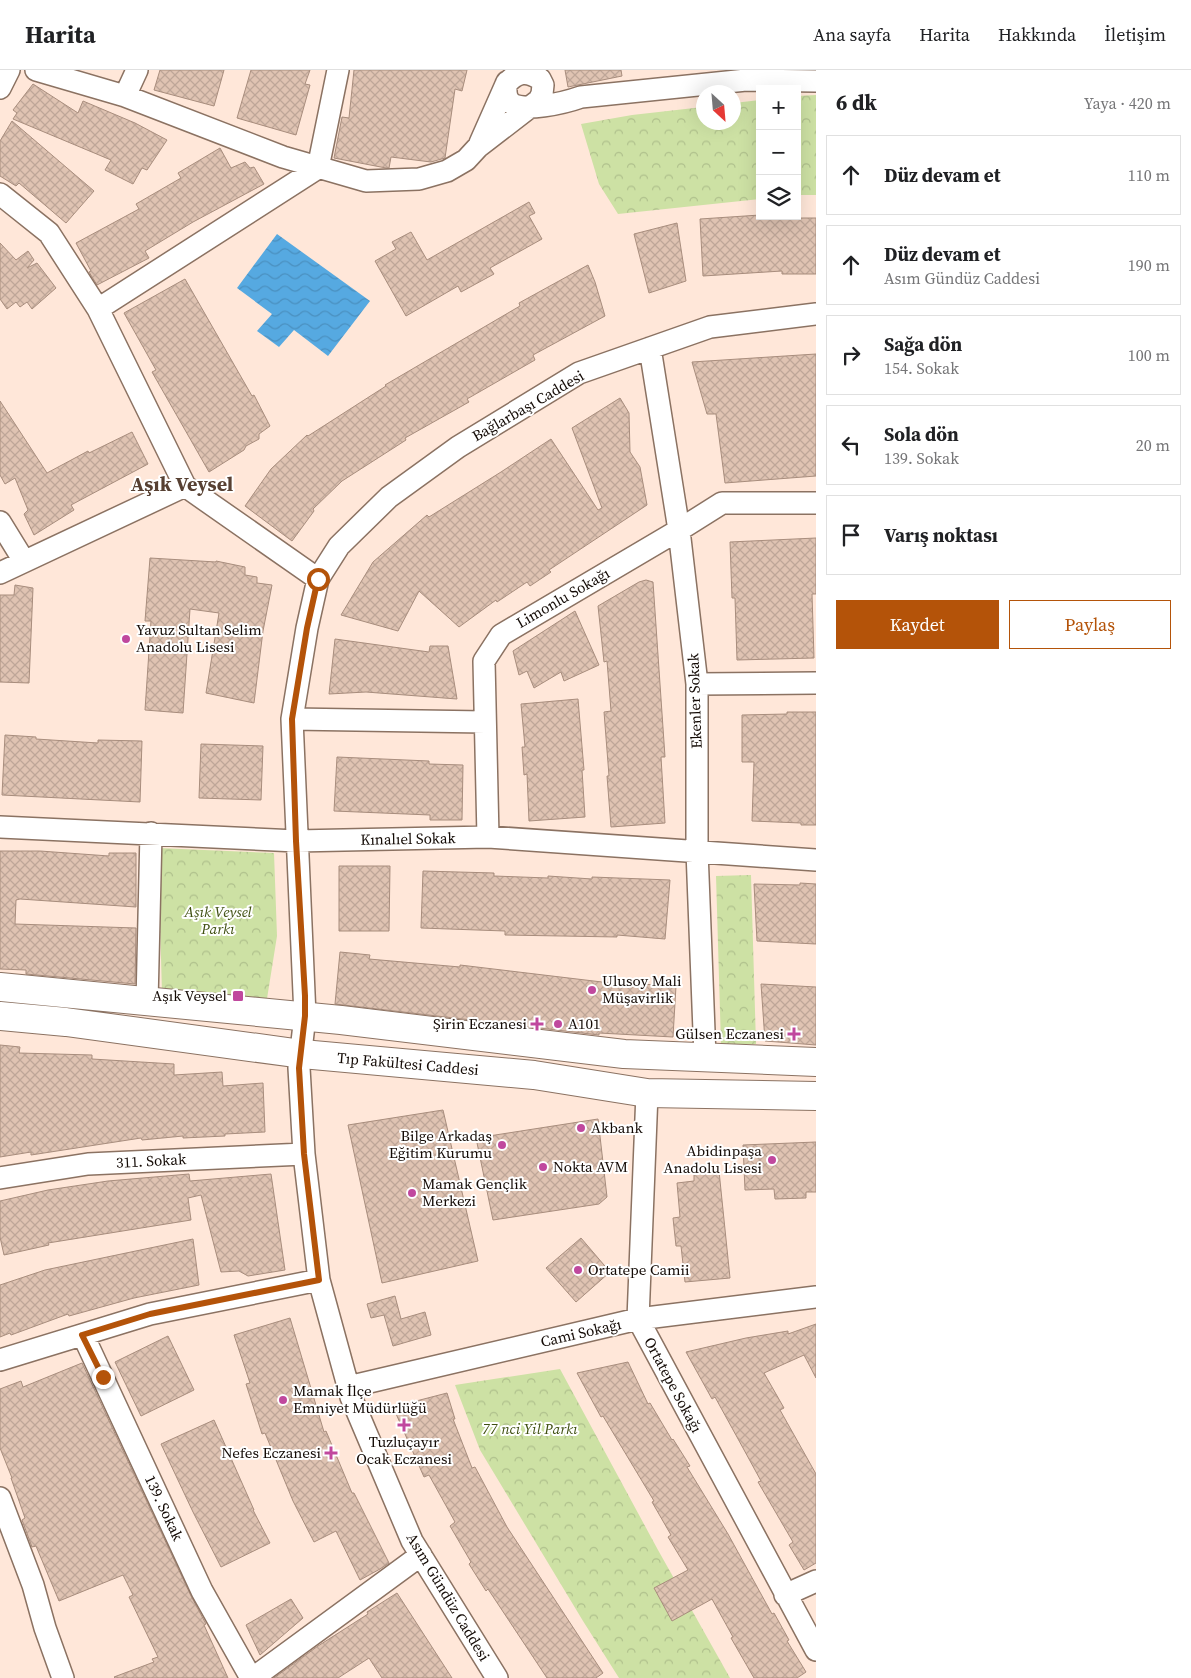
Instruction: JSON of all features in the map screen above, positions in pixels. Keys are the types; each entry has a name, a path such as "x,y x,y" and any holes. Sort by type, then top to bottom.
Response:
{"main road":[{"path":"0,988 305,1016 624,1054 816,1062"},
{"name":"Tıp Fakültesi Caddesi","path":"0,1016 66,1022 302,1054 534,1075 647,1093 816,1096"}],"street":[{"path":"0,88 9,70"},
{"path":"36,70 125,96 283,157 366,181 419,179 447,171 466,160 478,147 539,100 543,85 539,74"},
{"path":"125,96 137,70"},
{"path":"98,309 318,168 338,70"},
{"path":"478,147 509,77 525,72 539,74 550,86 581,97"},
{"path":"509,77 506,93 510,103 516,107 523,108 559,104 581,97 746,80 816,80"},
{"path":"0,194 49,233 98,309 185,486 318,579"},
{"name":"Bağlarbaşı Caddesi","path":"318,579 340,546 389,497 458,447 579,373 710,327 816,314"},
{"name":"Ekenler Sokak","path":"650,348 679,530 697,684 697,851 705,1057"},
{"path":"0,573 185,486"},
{"name":"Limonlu Sokağı","path":"488,837 484,661 501,635 722,503 816,503"},
{"path":"0,522 24,561"},
{"name":"Asım Gündüz Caddesi","path":"318,579 307,628 292,719 296,841 304,956 305,1016 299,1068 304,1154 319,1280 351,1397 412,1541 497,1678"},
{"path":"697,684 816,683"},
{"path":"292,719 485,722"},
{"name":"Kınalıel Sokak","path":"0,827 296,841 488,837 816,860"},
{"path":"147,1002 151,833"},
{"name":"Ortatepe Sokağı","path":"647,1093 638,1319 816,1650"},
{"name":"311. Sokak","path":"0,1178 88,1164 304,1154"},
{"path":"0,1360 150,1314 319,1280"},
{"name":"Cami Sokağı","path":"348,1387 638,1319 816,1297"},
{"name":"139. Sokak","path":"82,1335 202,1591 252,1678"},
{"path":"0,1498 33,1585 45,1628 63,1678"},
{"path":"252,1678 421,1555"},
{"path":"785,1595 816,1580"}],"green space":[{"path":"816,95 816,195 801,195 801,96"},
{"path":"756,100 756,199 618,214 599,184 581,124 632,115 696,108 696,130 741,130 741,102"},
{"name":"Aşık Veysel Parkı","path":"158,848 274,853 277,936 266,1005 162,994"},
{"path":"751,875 756,1044 721,1045 716,876"},
{"name":"77 nci Yil Parkı","path":"560,1369 730,1678 619,1678 480,1450 455,1385"}],"water":[{"path":"277,234 370,301 328,356 294,330 279,347 257,331 272,314 237,288"}],"building":[{"path":"160,70 224,70 214,106 154,90"},
{"path":"251,70 310,70 305,84 310,85 296,135 237,118"},
{"path":"354,70 467,70 462,91 455,89 445,158 431,162 391,157 389,168 386,168 334,158 342,117 349,118"},
{"path":"565,70 621,70 622,76 568,87"},
{"path":"33,84 78,113 83,101 135,123 167,140 147,170 142,168 133,184 105,170 111,160 13,119 17,113 13,110"},
{"path":"12,121 94,191 66,223 19,183 16,186 0,176 0,141"},
{"path":"220,148 231,168 245,162 250,168 254,167 264,184 193,222 145,251 149,258 97,285 76,243 139,209 136,204 181,178 178,173"},
{"path":"529,202 535,213 529,216 542,239 490,268 494,274 461,292 458,286 406,316 375,261 396,249 392,242 411,232 427,260"},
{"path":"756,215 756,220 816,218 816,274 782,274 782,271 703,276 700,219"},
{"path":"677,223 686,281 649,293 634,234"},
{"path":"0,243 16,260 28,251 34,260 27,268 37,263 56,288 32,309 27,302 20,307 16,302 7,309 0,299"},
{"path":"588,265 605,316 533,355 535,360 467,399 469,402 405,438 406,440 342,481 313,509 314,511 292,541 245,506 271,469 307,435 385,385 520,306 519,303"},
{"path":"185,279 252,396 254,395 270,426 259,434 259,439 209,472 152,372 156,370 124,313"},
{"path":"816,354 816,476 725,483 716,414 707,414 692,362"},
{"path":"620,398 629,413 630,452 640,467 647,505 549,570 551,572 530,586 527,582 497,602 496,600 459,627 419,591 398,631 341,615 373,562 427,515 429,517 551,439 598,510 602,508 572,428"},
{"path":"0,401 47,473 88,451 89,453 132,432 148,464 71,505 74,510 34,535 24,514 28,510 15,478 5,484 0,475"},
{"path":"816,538 816,594 812,594 814,658 737,660 735,598 732,598 730,542"},
{"path":"150,558 216,561 245,567 245,575 257,577 257,583 272,585 263,631 254,703 206,693 219,613 190,609 183,713 145,710 151,621 145,621"},
{"path":"646,580 653,582 665,757 661,757 665,823 611,827 604,712 611,711 607,661 604,662 598,606 639,582"},
{"path":"15,585 33,588 29,683 0,682 0,595 14,595"},
{"path":"575,611 599,665 564,681 561,672 534,688 527,671 519,675 513,651"},
{"path":"335,639 429,652 430,646 448,646 457,699 366,692 329,694"},
{"path":"578,699 584,770 582,770 585,817 529,821 527,774 524,775 522,747 525,747 521,704"},
{"path":"787,712 816,712 816,825 752,821 754,762 742,762 742,715 787,714"},
{"path":"5,735 98,743 98,740 142,741 140,802 2,795"},
{"path":"201,744 263,746 261,800 199,798"},
{"path":"337,757 429,761 429,764 463,765 462,820 430,820 430,815 334,811"},
{"path":"0,851 40,851 109,856 109,853 136,853 136,907 20,899 16,900 15,924 136,928 135,984 26,974 26,970 0,969"},
{"path":"339,866 390,866 389,931 339,931"},
{"path":"423,871 494,873 494,876 548,878 548,876 592,879 592,877 670,880 665,939 617,935 617,937 505,935 505,931 421,928"},
{"path":"800,883 816,884 816,944 757,941 754,884 800,885"},
{"path":"340,952 370,955 369,959 460,967 460,965 602,982 676,986 673,1037 599,1033 599,1035 335,1004"},
{"path":"761,984 816,987 816,1045 765,1041"},
{"path":"0,1045 20,1047 19,1053 92,1055 92,1059 174,1064 174,1075 222,1072 223,1086 263,1083 265,1132 225,1134 225,1136 183,1138 183,1136 142,1140 141,1138 31,1155 31,1152 0,1157"},
{"name":"Mamak Gençlik Merkezi","path":"443,1110 478,1261 382,1283 348,1125"},
{"name":"Nokta AVM","path":"598,1119 607,1197 599,1204 493,1220 476,1138"},
{"path":"816,1142 816,1192 806,1192 806,1198 775,1199 774,1189 745,1190 743,1145"},
{"path":"719,1171 730,1278 685,1282 681,1246 676,1246 673,1218 680,1217 677,1183 694,1181 694,1173"},
{"path":"189,1174 190,1181 271,1174 285,1270 248,1276 239,1271 221,1272 201,1195 188,1198 191,1220 48,1243 49,1245 4,1255 0,1237 0,1201 48,1190 108,1181"},
{"name":"Ortatepe Camii","path":"581,1238 610,1272 576,1302 546,1268"},
{"path":"193,1239 199,1285 134,1298 69,1316 68,1314 11,1335 10,1333 0,1337 0,1285 45,1270"},
{"path":"395,1296 401,1319 425,1312 431,1335 393,1346 384,1315 371,1318 367,1304"},
{"path":"290,1318 324,1432 326,1431 352,1493 354,1493 389,1563 360,1580 336,1531 314,1542 293,1501 265,1433 262,1434 246,1384 250,1383 234,1335"},
{"path":"816,1324 816,1378 804,1355 764,1373 784,1408 780,1410 816,1474 816,1563 804,1570 789,1545 793,1542 758,1482 761,1481 715,1397 712,1399 686,1352 746,1338 788,1331 788,1334"},
{"path":"168,1336 194,1390 141,1416 115,1362"},
{"path":"628,1362 648,1404 650,1403 690,1466 687,1467 789,1640 787,1641 806,1672 797,1678 754,1678 731,1638 733,1637 712,1599 672,1621 654,1588 688,1570 668,1537 671,1535 652,1502 654,1501 603,1416 601,1417 577,1373"},
{"path":"82,1363 191,1596 206,1624 204,1625 228,1678 115,1678 154,1662 152,1659 158,1657 129,1597 133,1595 123,1575 59,1601 36,1546 32,1547 22,1520 25,1518 0,1448 0,1389 21,1381 23,1387"},
{"path":"447,1393 455,1419 453,1419 472,1468 475,1467 507,1527 603,1673 596,1678 547,1678 488,1589 486,1591 469,1564 471,1562 450,1526 455,1522 429,1475 424,1477 393,1407"},
{"path":"214,1420 253,1510 270,1543 221,1567 161,1444"},
{"path":"397,1593 452,1678 382,1678 369,1658 338,1678 274,1678 318,1646 368,1614 367,1612"},
{"path":"291,1599 303,1618 260,1655 246,1625"}],"place":[{"name":"Yavuz Sultan Selim Anadolu Lisesi","path":"126,639"},
{"name":"Ulusoy Mali Müşavirlik","path":"592,990"},
{"name":"Aşık Veysel","path":"238,996"},
{"name":"Şirin Eczanesi","path":"537,1024"},
{"name":"A101","path":"558,1024"},
{"name":"Gülsen Eczanesi","path":"794,1034"},
{"name":"Akbank","path":"581,1128"},
{"name":"Bilge Arkadaş Eğitim Kurumu","path":"502,1145"},
{"name":"Abidinpaşa Anadolu Lisesi","path":"772,1160"},
{"name":"Nokta AVM","path":"543,1167"},
{"name":"Mamak Gençlik Merkezi","path":"412,1193"},
{"name":"Ortatepe Camii","path":"578,1270"},
{"name":"Mamak İlçe Emniyet Müdürlüğü","path":"283,1400"},
{"name":"Tuzluçayır Ocak Eczanesi","path":"404,1425"},
{"name":"Nefes Eczanesi","path":"331,1453"}],"district":[{"name":"Aşık Veysel","path":"182,484"}],"route":[{"path":"103,1377 82,1335 150,1314 319,1280 304,1154 299,1068 302,1054 305,996 296,841 294,725 292,719 307,628 318,579"}]}
